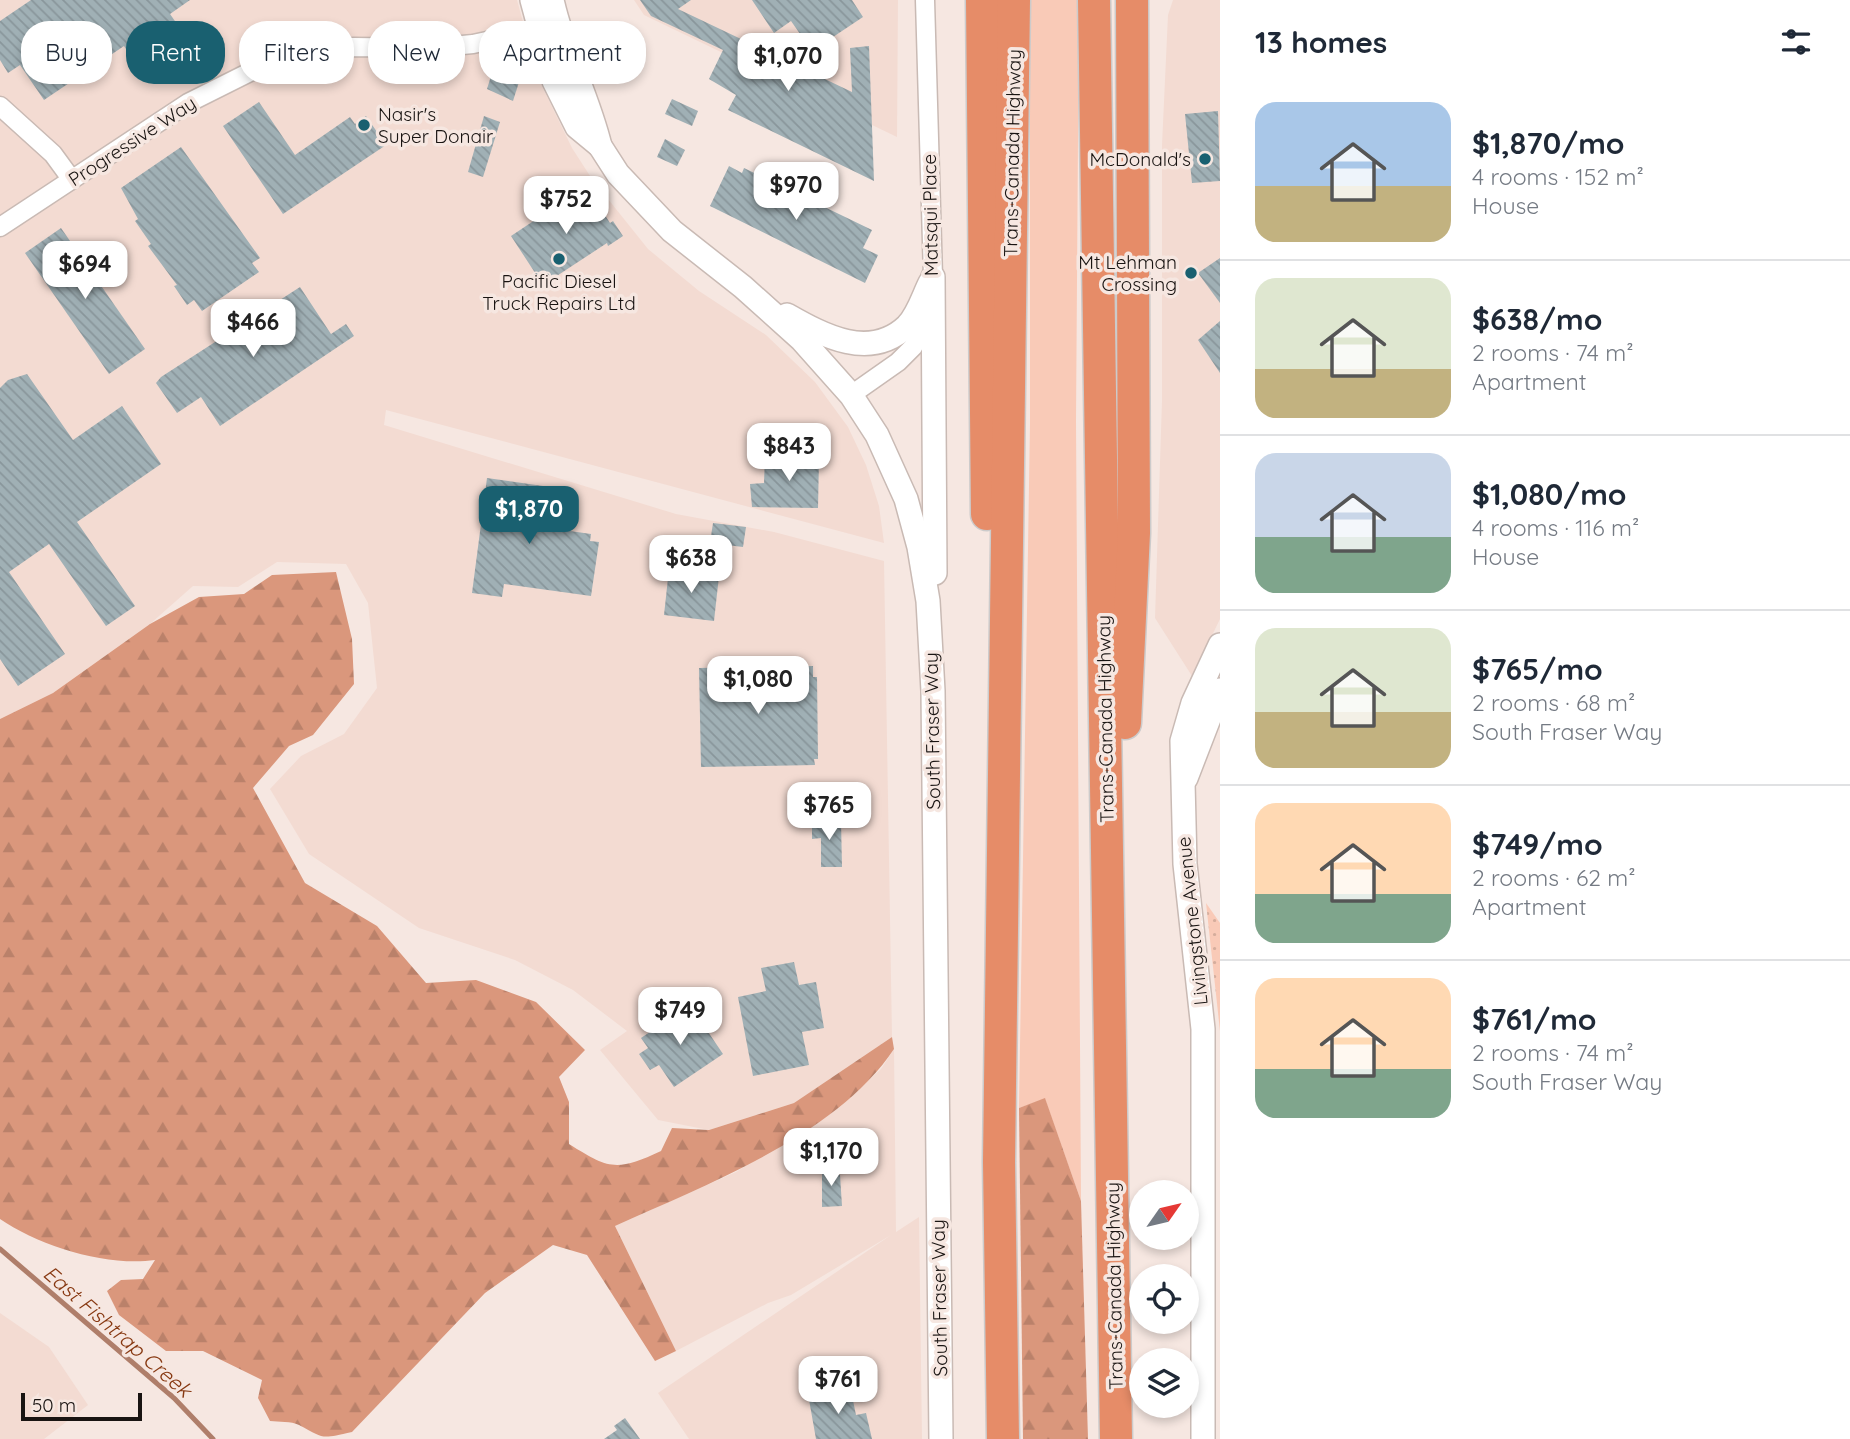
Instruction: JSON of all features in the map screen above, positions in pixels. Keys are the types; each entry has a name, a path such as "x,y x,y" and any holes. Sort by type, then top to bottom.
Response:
{"highway":[{"path":"982,0 986,508 1004,763"},
{"name":"Trans-Canada Highway","path":"1003,1439 999,1162 1014,0"},
{"name":"Trans-Canada Highway","path":"1094,0 1116,1439"},
{"path":"1110,1015 1134,533 1132,0"},
{"path":"1133,107 1141,0"}],"street":[{"name":"South Fraser Way","path":"531,0 544,21"},
{"name":"South Fraser Way","path":"549,21 552,0"},
{"name":"Matsqui Place","path":"851,395 913,347 923,328 933,277 925,0"},
{"name":"Progressive Way","path":"0,227 188,103 258,68 291,57 353,47 430,48 479,43"},
{"name":"South Fraser Way","path":"556,84 577,127 600,146 618,174 653,213 802,340 851,395 887,455 912,520 929,601 933,691 941,1439"},
{"path":"0,106 53,154 72,180"},
{"path":"743,287 806,326 846,342 864,345 887,338 906,327 933,277"},
{"path":"933,277 936,617 933,691"},
{"name":"Livingstone Avenue","path":"1203,1439 1203,1029 1185,864 1182,741 1193,703 1219,648"},
{"name":"Livingstone Avenue","path":"1185,780 1220,690"}],"shaded area":[{"path":"0,0 517,0 523,21 479,21 479,84 541,84 572,148 592,179 648,249 699,291 766,335 815,382 848,427 866,465 879,506 884,543 386,410 384,425 676,514 774,532 884,561 892,1037 794,1103 709,1130 658,1120 600,1050 627,1031 573,990 515,960 419,928 309,854 270,789 301,756 344,734 377,688 368,603 346,564 277,562 238,587 193,586 150,624 53,693 0,719"},
{"path":"634,0 898,0 897,137 644,15"},
{"path":"1030,0 1079,0 1076,421 1081,1201 1045,1099 1019,1108 1030,424"},
{"name":"Mt Lehman Crossing","path":"1173,0 1220,0 1220,619 1192,676 1155,618 1162,401 1162,145 1168,15"},
{"path":"1206,903 1220,923 1220,1031"},
{"path":"894,1049 896,1232 919,1217 922,1439 689,1439 658,1393 891,1235 791,1295 768,1303 676,1351 615,1226 736,1172 835,1110 881,1069"},
{"path":"0,1313 49,1347 88,1405 44,1439 0,1439"}],"green space":[{"path":"336,572 352,639 354,684 313,735 289,746 253,788 305,883 377,926 426,983 476,980 536,1002 585,1050 559,1077 569,1102 569,1144 604,1163 623,1165 661,1151 672,1128 709,1130 794,1103 892,1037 894,1049 869,1080 839,1107 804,1132 728,1174 615,1226 676,1351 655,1361 587,1255 553,1245 485,1293 352,1432 328,1437 289,1422 270,1421 258,1398 262,1380 203,1351 166,1351 119,1315 107,1291 121,1280 143,1279 155,1260 116,1260 74,1252 34,1238 0,1219 0,719 53,693 150,624 199,597 244,594 272,575"},
{"path":"1045,1098 1081,1201 1088,1439 1023,1439 1019,1108"}],"building":[{"path":"31,0 190,0 170,14 175,21 126,21 126,49 124,46 112,54 112,21 21,21 21,66 8,73 0,60 0,21"},
{"path":"640,0 691,0 678,9 852,92 850,48 869,46 874,181 728,110 736,95 709,79 723,50 651,16"},
{"path":"752,0 852,0 863,17 812,51 791,21 774,33"},
{"path":"33,84 68,84 44,100"},
{"path":"489,84 518,84 513,101 487,89"},
{"path":"672,99 698,111 692,126 665,114"},
{"path":"259,102 295,155 350,117 355,124 366,116 386,145 283,214 223,126"},
{"name":"McDonald's","path":"1218,111 1220,181 1192,183 1185,114"},
{"path":"484,116 500,122 483,177 468,172"},
{"path":"665,139 685,150 677,166 657,157"},
{"path":"181,147 260,258 252,263 259,272 202,311 194,300 187,305 174,286 177,285 148,246 151,244 135,221 138,219 121,188"},
{"path":"729,166 742,173 744,168 872,230 863,248 878,255 865,283 710,206"},
{"path":"586,186 610,223 613,221 623,236 608,246 607,243 543,285 511,236"},
{"path":"61,228 145,349 109,374 25,253"},
{"path":"1220,258 1220,303 1198,273"},
{"path":"300,287 331,334 346,324 354,336 220,426 201,397 177,413 156,383 161,377"},
{"path":"1220,321 1220,373 1198,340"},
{"path":"27,374 73,440 122,406 161,464 77,522 135,606 106,626 49,544 9,572 65,654 18,686 0,659 0,388 8,380"},
{"path":"803,451 817,451 819,458 818,508 752,507 750,484 764,483 765,456 803,457"},
{"path":"487,478 543,486 538,520 571,524 570,531 591,534 590,541 599,542 591,596 504,584 502,597 472,593"},
{"path":"713,523 746,527 743,547 710,543"},
{"path":"669,569 719,576 714,621 664,615"},
{"path":"813,666 813,677 817,677 818,759 814,759 815,765 701,767 699,668"},
{"path":"841,821 842,867 821,867 821,838 812,839 812,822"},
{"path":"794,962 799,985 816,982 824,1028 802,1032 809,1065 753,1076 738,997 766,991 761,968"},
{"path":"690,1005 723,1054 674,1087 659,1065 650,1070 639,1054 648,1048 641,1038"},
{"path":"836,1168 837,1175 840,1175 842,1206 822,1207 822,1169"},
{"path":"850,1386 856,1415 866,1413 872,1439 816,1439 808,1394"},
{"path":"625,1418 640,1439 604,1439 617,1430 614,1426"}],"waterway":[{"name":"East Fishtrap Creek","path":"0,1249 174,1398 213,1439"}],"place":[{"name":"Nasir's Super Donair","path":"364,125"},
{"name":"McDonald's","path":"1205,159"},
{"name":"Pacific Diesel Truck Repairs Ltd","path":"559,259"},
{"name":"Mt Lehman Crossing","path":"1191,273"}]}
